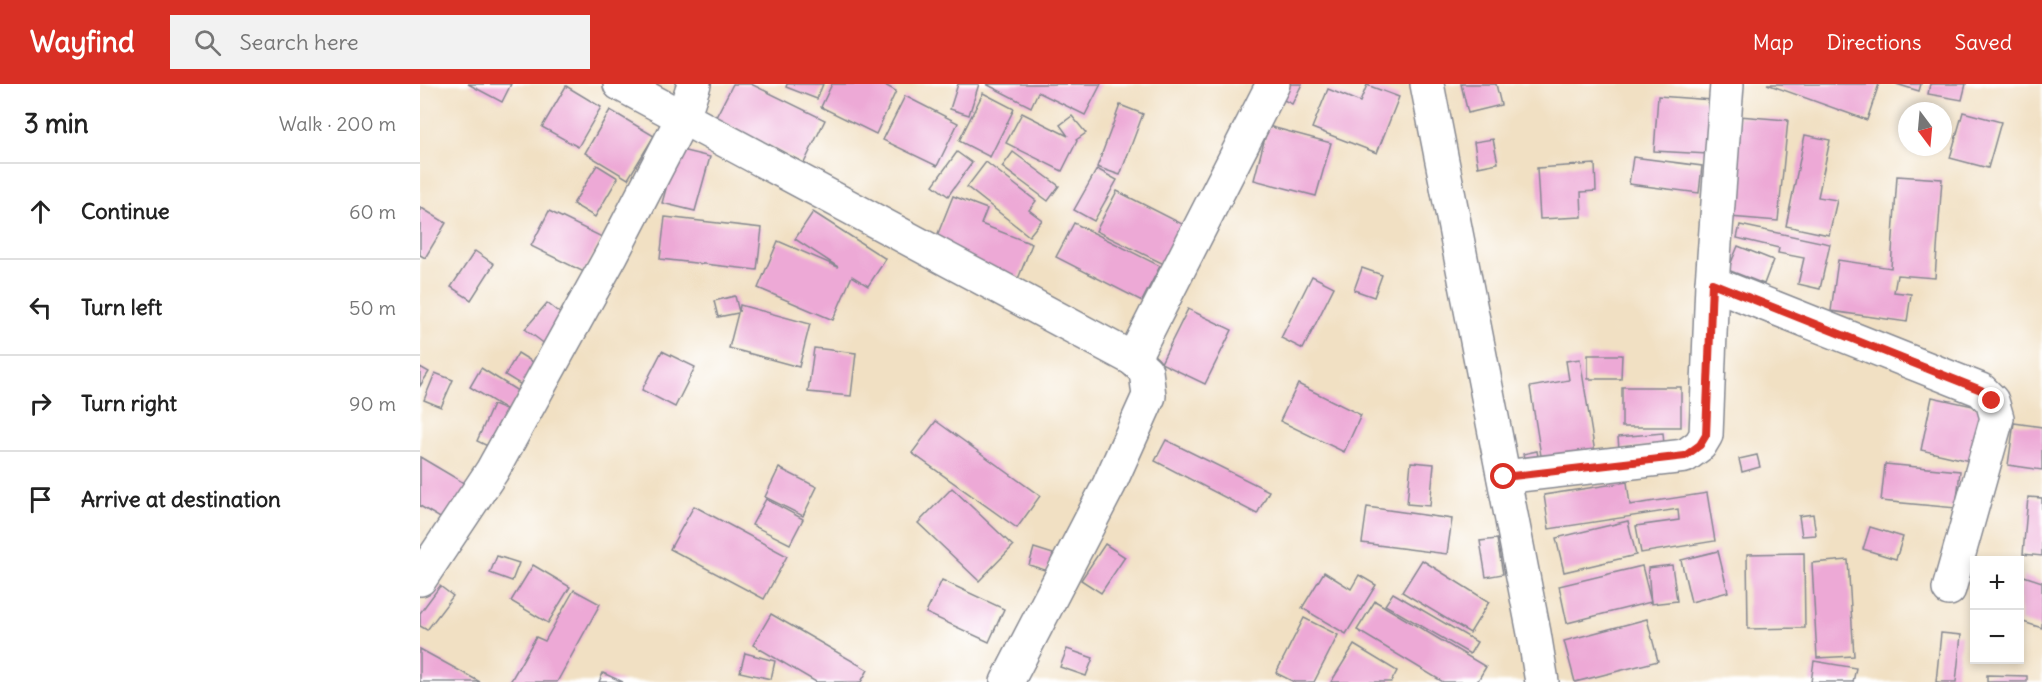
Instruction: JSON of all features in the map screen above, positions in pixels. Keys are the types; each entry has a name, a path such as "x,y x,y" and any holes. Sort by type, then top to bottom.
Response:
{"street":[{"path":"620,84 1133,360 1146,371 1149,396 1109,485 1006,682"},
{"path":"420,579 492,471 612,254 683,117 694,84"},
{"path":"1133,360 1273,84"},
{"path":"1427,84 1542,682"},
{"path":"1504,477 1685,456 1700,445 1706,435 1712,283 1727,84"},
{"path":"1712,283 1981,390 1992,401 1997,418 1949,589"}],"building":[{"path":"468,84 511,84 502,102"},
{"path":"733,84 751,84 825,120 804,163 715,119"},
{"path":"787,84 823,84 817,99 786,87"},
{"path":"832,84 883,84 896,91 876,134 821,107"},
{"path":"958,84 979,84 969,115 950,109"},
{"path":"986,84 1101,84 1085,115 1038,92 1031,107"},
{"path":"1279,84 1302,84 1292,104 1273,95"},
{"path":"1461,84 1496,84 1501,105 1468,113"},
{"path":"1767,84 1879,84 1867,120"},
{"path":"1896,84 1921,84 1919,91"},
{"path":"1930,84 1966,84 1962,100 1928,94"},
{"path":"1367,85 1399,97 1377,153 1312,128 1328,89 1360,102"},
{"path":"566,86 601,107 578,147 542,127"},
{"path":"983,93 1014,109 990,157 959,141"},
{"path":"905,96 958,123 937,166 883,140"},
{"path":"1658,96 1712,100 1708,154 1654,151"},
{"path":"1120,105 1143,114 1120,175 1097,167"},
{"path":"610,110 654,136 628,179 585,153"},
{"path":"1963,112 2001,122 1988,168 1950,158"},
{"path":"1022,113 1068,136 1060,125 1072,116 1086,133 1076,140 1062,171 1006,143"},
{"path":"1739,116 1788,120 1778,221 1730,217"},
{"path":"1268,126 1331,143 1316,196 1254,180"},
{"path":"1805,135 1830,140 1818,197 1837,200 1829,235 1786,226"},
{"path":"1493,139 1498,163 1478,167 1474,142"},
{"path":"677,149 710,157 695,211 662,203"},
{"path":"957,152 972,163 948,196 933,185"},
{"path":"1013,152 1059,186 1048,201 1002,167"},
{"path":"1633,157 1702,166 1699,193 1629,184"},
{"path":"986,162 1036,201 1029,210 1042,220 1029,236 967,187"},
{"path":"1595,164 1596,191 1581,192 1582,217 1540,219 1537,168"},
{"path":"597,165 618,178 595,217 573,204"},
{"path":"1097,169 1117,180 1094,221 1074,210"},
{"path":"1897,176 1942,179 1935,278 1897,275 1894,292 1911,294 1907,322 1831,311 1838,260 1891,268"},
{"path":"1117,191 1188,227 1168,266 1096,231"},
{"path":"953,196 987,209 981,224 1032,244 1018,279 933,246"},
{"path":"420,207 446,223 425,258 420,255"},
{"path":"549,211 602,237 584,272 531,246"},
{"path":"813,212 886,259 868,286 852,276 833,320 758,288 778,241 838,267 795,239"},
{"path":"665,217 762,228 757,270 660,259"},
{"path":"1074,223 1160,266 1142,301 1056,257"},
{"path":"1740,225 1830,244 1820,289 1798,284 1804,258 1778,253 1779,248 1737,238"},
{"path":"1738,246 1773,260 1764,284 1728,270"},
{"path":"475,251 494,264 471,300 451,287"},
{"path":"1362,268 1382,275 1374,297 1354,290"},
{"path":"1312,276 1334,287 1303,349 1281,338"},
{"path":"735,296 739,312 740,305 810,324 799,367 729,348 738,313 718,317 714,301"},
{"path":"547,303 571,322 550,348 525,329"},
{"path":"1188,309 1232,330 1205,384 1161,363"},
{"path":"814,348 856,353 851,396 808,392"},
{"path":"662,351 695,367 675,407 642,390"},
{"path":"518,353 536,364 523,386 505,375"},
{"path":"1588,355 1622,355 1621,379 1588,379"},
{"path":"1580,359 1595,453 1542,462 1530,387 1569,380 1566,361"},
{"path":"420,367 429,372 420,386"},
{"path":"481,368 521,393 509,411 470,387"},
{"path":"435,373 453,380 441,407 424,400"},
{"path":"1298,384 1361,415 1344,452 1280,421"},
{"path":"1622,387 1681,387 1681,427 1622,427"},
{"path":"1932,397 1982,408 1970,461 1921,450"},
{"path":"493,405 511,412 494,449 477,441"},
{"path":"936,421 1040,496 1017,528 912,453"},
{"path":"2014,423 2042,427 2042,470 2008,465"},
{"path":"1663,433 1664,445 1619,449 1618,437"},
{"path":"1166,440 1269,491 1257,514 1155,461"},
{"path":"1537,451 1540,467 1527,470 1523,454"},
{"path":"1757,455 1760,467 1742,472 1739,459"},
{"path":"420,457 469,486 447,522 420,506"},
{"path":"1411,462 1434,464 1430,506 1407,504"},
{"path":"1885,464 1960,471 1956,508 1881,501"},
{"path":"779,468 817,487 803,516 765,497"},
{"path":"1627,482 1630,505 1707,493 1715,541 1641,553 1636,526 1679,520 1678,509 1549,529 1544,495"},
{"path":"952,488 1013,546 979,581 918,523"},
{"path":"2028,497 2042,498 2042,556 2023,554"},
{"path":"766,499 803,519 790,544 752,525"},
{"path":"694,506 787,556 764,599 670,549"},
{"path":"1367,507 1452,519 1447,554 1362,543"},
{"path":"1813,514 1816,535 1802,536 1799,516"},
{"path":"1628,521 1636,555 1564,572 1556,538"},
{"path":"1870,527 1903,537 1896,559 1863,549"},
{"path":"1497,539 1503,574 1486,577 1480,541"},
{"path":"1105,544 1125,557 1101,593 1081,580"},
{"path":"1034,548 1053,554 1048,571 1029,565"},
{"path":"1718,551 1728,592 1691,602 1681,560"},
{"path":"1804,553 1805,628 1748,629 1747,554"},
{"path":"497,556 519,563 512,581 490,573"},
{"path":"1422,560 1489,602 1470,633 1402,592"},
{"path":"1848,560 1854,656 1817,658 1812,563"},
{"path":"533,565 570,587 548,623 511,601"},
{"path":"1672,565 1677,601 1651,604 1648,568"},
{"path":"1642,566 1651,602 1567,623 1559,586"},
{"path":"1324,572 1351,589 1359,575 1376,585 1346,634 1302,608"},
{"path":"2024,576 2042,582 2042,628 2024,622"},
{"path":"942,580 1004,609 989,642 926,613"},
{"path":"440,586 453,596 427,630 420,626 420,613"},
{"path":"574,590 600,604 557,682 510,682 536,637 545,641"},
{"path":"1393,593 1477,642 1470,654 1385,605"},
{"path":"1375,601 1486,667 1477,682 1443,682 1357,630"},
{"path":"771,614 868,670 861,682 816,682 753,645"},
{"path":"1304,618 1338,635 1314,682 1294,682 1276,673"},
{"path":"1647,619 1658,661 1575,682 1564,641"},
{"path":"1941,633 1961,635 1956,682 1936,682"},
{"path":"1354,645 1397,671 1391,682 1331,682"},
{"path":"420,649 480,682 420,682"},
{"path":"1067,649 1093,658 1086,676 1060,667"},
{"path":"745,653 775,661 771,679 740,672"},
{"path":"1814,661 1856,668 1853,682 1811,682"},
{"path":"603,673 623,682 599,682"},
{"path":"1987,675 2027,676 2027,682 1987,682"}],"route":[{"path":"1504,477 1685,456 1700,445 1706,435 1712,283 1981,390 1992,401"}]}
